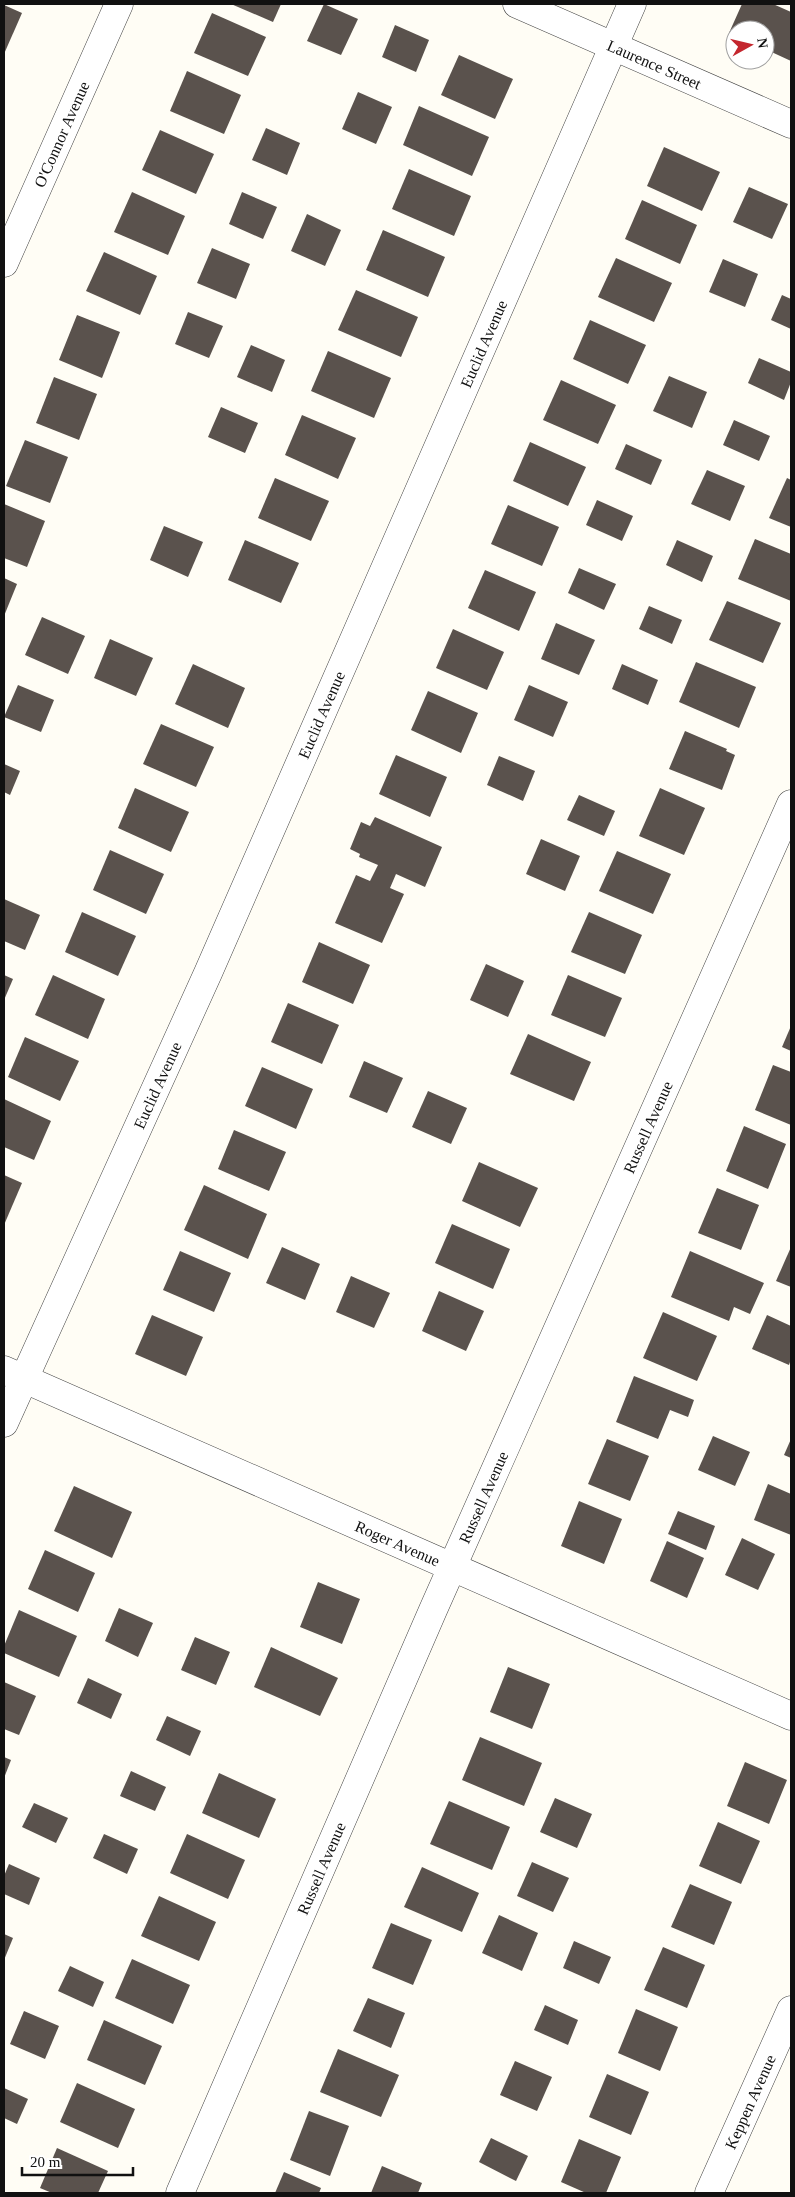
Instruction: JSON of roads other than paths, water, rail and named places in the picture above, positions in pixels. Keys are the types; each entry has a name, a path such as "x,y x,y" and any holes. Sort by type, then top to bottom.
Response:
{"street":[{"name":"O'Connor Avenue","path":"4,263 119,4"},
{"name":"Laurence Street","path":"517,4 791,124"},
{"name":"Euclid Avenue","path":"4,1422 14,1374 212,964 632,4"},
{"name":"Russell Avenue","path":"180,2193 452,1567 791,804"},
{"name":"Roger Avenue","path":"14,1374 791,1716"},
{"name":"Keppen Avenue","path":"710,2193 791,2010"}]}
